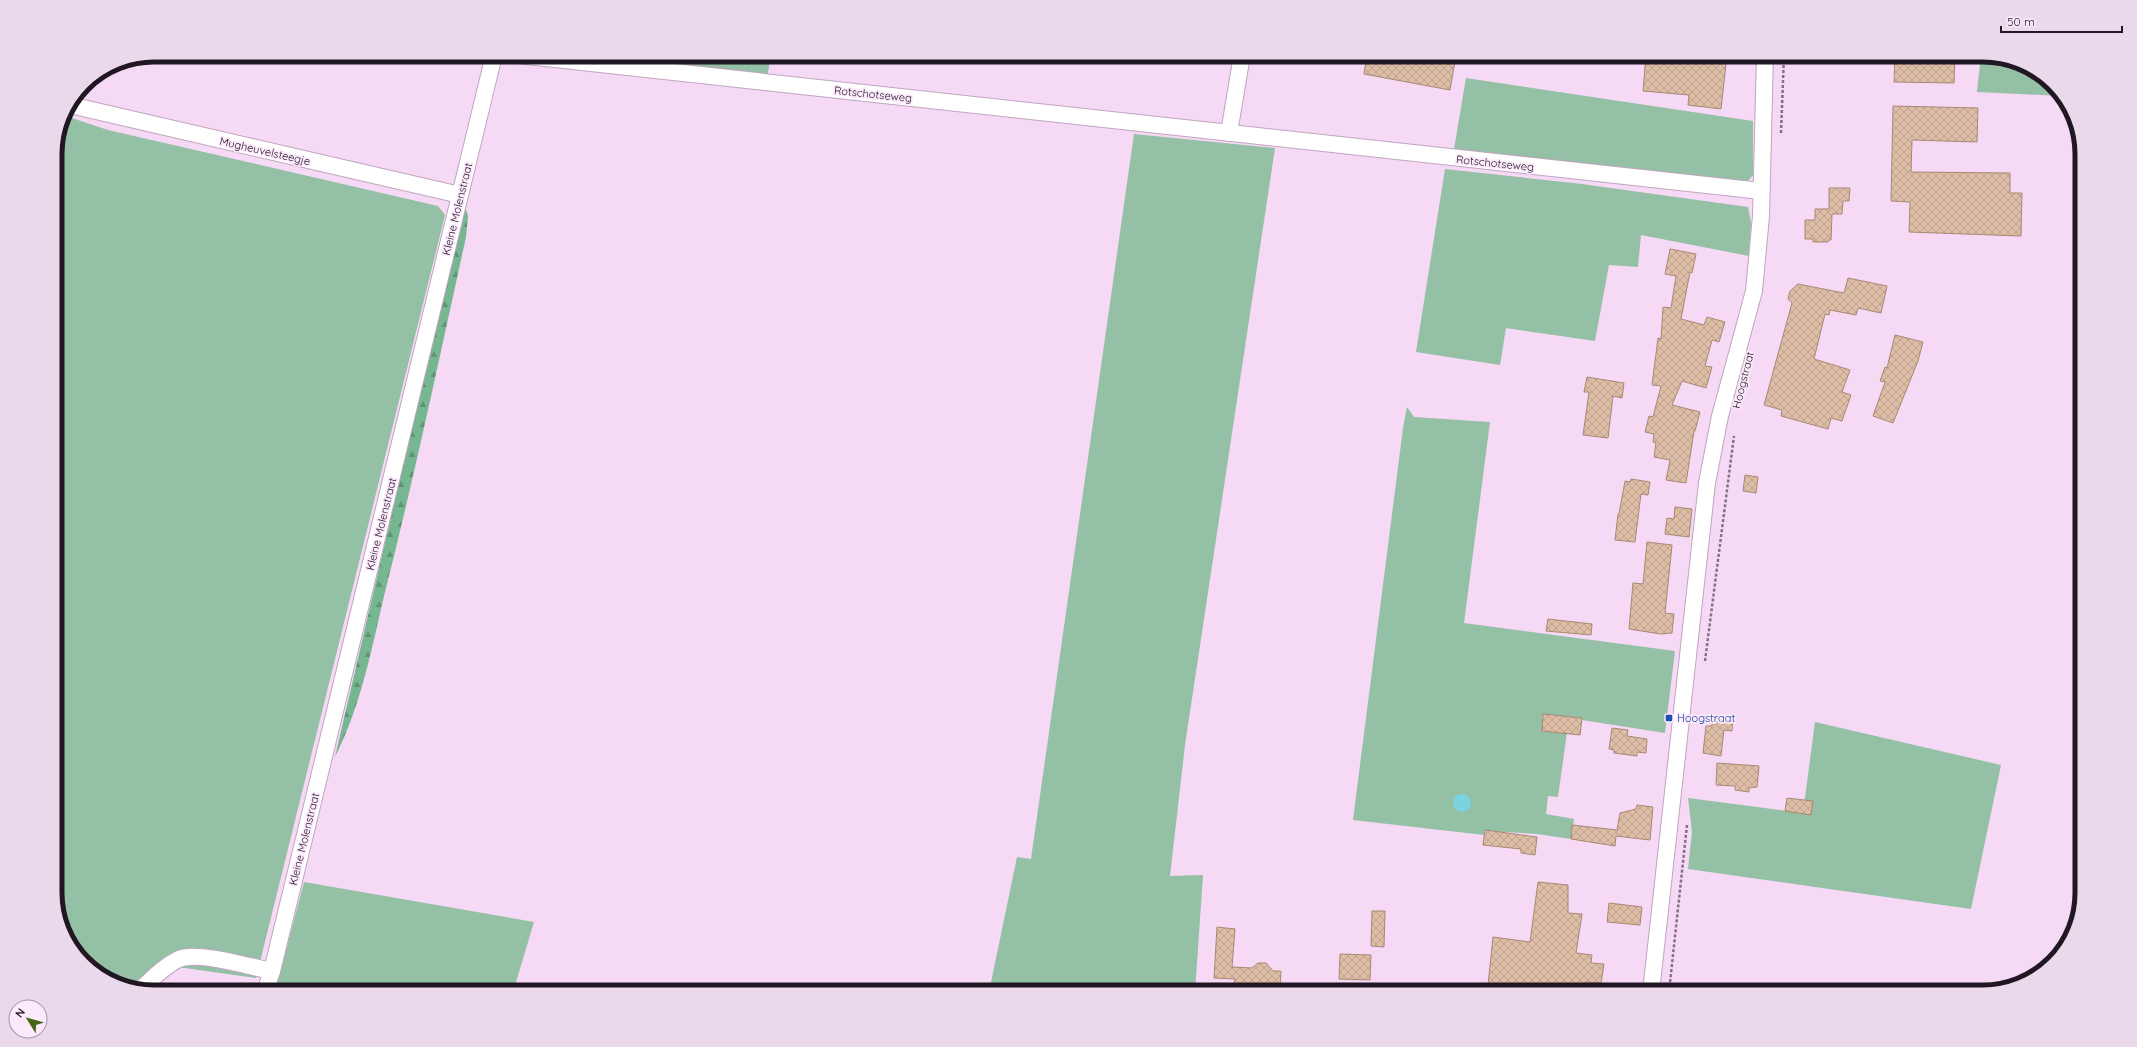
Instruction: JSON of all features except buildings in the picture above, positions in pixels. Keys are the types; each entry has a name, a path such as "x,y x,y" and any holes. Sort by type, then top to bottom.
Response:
{"street":[{"name":"Kleine Molenstraat","path":"267,985 272,971 492,62"},
{"name":"Rotschotseweg","path":"583,62 1761,191"},
{"path":"1229,132 1241,62"},
{"name":"Hoogstraat","path":"1652,985 1707,483 1720,416 1754,291 1758,255 1765,62"},
{"name":"Mugheuvelsteegje","path":"76,106 460,195"},
{"path":"146,985 164,967 180,959 196,956 272,971"}],"path":[{"path":"1781,136 1784,62"},
{"path":"1704,666 1734,430"},
{"path":"1670,985 1687,839 1686,822"}],"green space":[{"path":"602,62 770,62 767,78"},
{"path":"1980,62 1983,62 2007,65 2018,69 2044,85 2054,96 1977,92"},
{"path":"1466,78 1753,121 1753,175 1747,182 1738,182 1454,149"},
{"path":"70,117 108,130 438,206 445,215 256,978 170,966 149,985 125,980 103,969 85,954 72,934 67,922 62,899 62,148 65,130"},
{"path":"1134,134 1275,148 1185,745 1170,876 1203,875 1195,985 990,985 1017,857 1031,859"},
{"path":"1445,169 1582,184 1748,207 1751,223 1749,256 1641,235 1638,267 1609,265 1595,341 1506,328 1500,365 1416,352"},
{"path":"464,204 468,216 466,237 407,503 365,676 352,717 335,757"},
{"path":"1407,407 1414,417 1490,422 1464,623 1675,651 1665,733 1569,718 1558,797 1548,796 1546,814 1574,819 1571,839 1537,834 1505,832 1502,837 1353,820 1403,428"},
{"path":"1815,722 2001,765 1971,909 1688,869 1692,832 1688,798 1803,813"},
{"path":"304,882 534,922 515,985 277,985"},
{"path":"174,983 187,985 172,985"}],"water":[{"path":"1462,794 1468,797 1471,803 1468,809 1462,812 1456,809 1453,803 1456,797"}],"place":[{"name":"Hoogstraat","path":"1669,718"}]}
